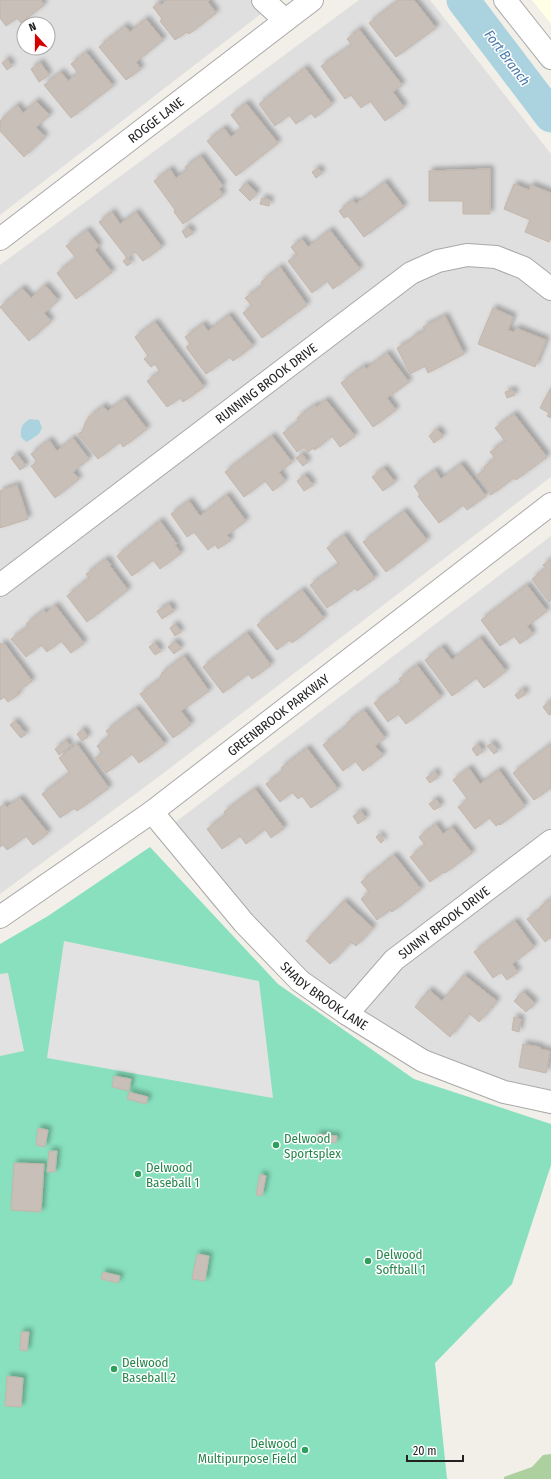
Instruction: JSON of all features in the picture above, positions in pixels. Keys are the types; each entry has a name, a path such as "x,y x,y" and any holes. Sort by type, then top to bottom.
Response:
{"street":[{"path":"263,0 285,20"},
{"name":"ROGGE LANE","path":"0,239 312,0"},
{"path":"505,0 551,58"},
{"name":"RUNNING BROOK DRIVE","path":"0,585 411,273 438,261 467,255 496,257 524,268 551,289"},
{"name":"GREENBROOK PARKWAY","path":"0,917 152,812 551,504"},
{"name":"SHADY BROOK LANE","path":"152,812 254,934 300,980 347,1014 423,1061 504,1092 551,1102"},
{"name":"SUNNY BROOK DRIVE","path":"347,1014 394,960 551,841"}],"shaded area":[{"path":"0,0 279,0 0,215"},
{"path":"359,0 430,0 551,154 551,477 161,775 0,894 0,265"},
{"path":"532,0 551,0 551,24"},
{"path":"551,536 551,1115 518,1106 439,1080 408,1065 356,1034 310,1002 271,968 211,903 164,842 156,837"},
{"path":"64,941 259,981 273,1098 47,1058"},
{"path":"8,973 24,1051 0,1056 0,974"}],"green space":[{"name":"Delwood Sportsplex","path":"150,847 278,984 414,1079 551,1124 551,1165 512,1284 435,1363 447,1479 0,1479 0,944 48,916"},
{"path":"551,1454 551,1479 504,1479 504,1477 532,1467 543,1455"}],"water":[{"path":"30,419 39,420 42,428 39,434 27,442 21,437 21,428 23,424"}],"building":[{"path":"0,0 41,0 44,5 30,16 16,16 16,19 6,26 0,18"},
{"path":"166,0 210,0 208,2 216,13 189,34 187,32 175,40 160,21 162,19 153,7 159,2 161,5"},
{"path":"399,0 414,0 436,28 396,57 369,23"},
{"path":"146,19 163,40 136,62 141,69 126,80 99,47 125,26 130,32"},
{"path":"359,29 402,85 393,92 404,107 385,121 370,101 361,108 351,95 345,99 321,66 352,45 347,39"},
{"path":"86,52 113,86 71,118 44,85 61,72 68,81 78,73 71,64"},
{"path":"7,59 12,66 7,70 2,63"},
{"path":"40,62 49,75 39,82 31,69"},
{"path":"305,68 332,104 315,118 311,113 296,124 289,115 275,126 259,104"},
{"path":"36,101 50,115 36,127 45,137 24,157 0,131 0,121 17,105 23,113"},
{"path":"246,103 278,143 236,176 207,141 224,128 231,137 241,128 231,115"},
{"path":"201,156 223,186 219,189 223,195 183,224 154,181 170,169 176,178 187,170 185,167"},
{"path":"318,168 322,173 316,178 312,172"},
{"path":"490,169 490,214 463,214 463,201 429,201 429,171"},
{"path":"385,182 404,207 364,237 348,216 344,218 339,211 353,200 356,204"},
{"path":"246,183 257,193 250,201 239,190"},
{"path":"514,184 529,190 531,185 551,193 551,237 549,242 525,232 530,220 504,209"},
{"path":"262,198 270,200 269,206 260,204"},
{"path":"112,212 120,224 136,212 162,247 143,261 135,252 127,258 99,222"},
{"path":"188,227 193,233 186,238 182,231"},
{"path":"87,230 99,246 95,250 112,272 76,299 57,273 76,258 66,246"},
{"path":"330,230 360,269 333,289 327,281 312,293 288,261 297,255 291,247 302,239 308,247"},
{"path":"127,258 131,263 127,266 123,261"},
{"path":"280,267 307,305 262,338 243,313 252,306 245,298 263,285 261,282"},
{"path":"45,285 58,300 44,313 51,321 29,341 0,307 22,288 31,298"},
{"path":"493,308 513,317 508,330 514,332 516,328 546,340 535,367 478,344"},
{"path":"229,315 253,346 233,361 230,357 206,374 186,347 190,344 185,337 203,324 208,331"},
{"path":"445,316 464,354 428,373 425,366 410,374 397,348 412,340 411,338 425,331 423,327"},
{"path":"155,322 204,387 183,402 180,398 167,407 147,381 160,372 155,364 151,367 144,359 148,356 135,337"},
{"path":"387,353 409,382 387,398 396,410 373,427 341,383 364,366 366,369"},
{"path":"551,388 551,418 547,416 549,413 540,408"},
{"path":"513,390 515,395 507,398 505,392"},
{"path":"124,399 147,429 123,447 120,442 98,459 78,434 83,431 85,423 89,417 103,406 108,411"},
{"path":"326,400 355,436 340,447 332,436 315,450 313,448 308,452 304,447 297,452 283,433 299,421 297,418 315,405 316,407"},
{"path":"514,414 547,457 516,480 514,478 491,495 477,475 495,458 490,452 505,441 495,428"},
{"path":"437,429 443,436 434,443 429,436"},
{"path":"272,436 292,462 279,472 285,481 273,491 265,481 244,497 225,472"},
{"path":"73,438 89,459 73,472 79,479 55,498 31,466 37,462 31,454 49,440 57,451"},
{"path":"17,454 26,466 20,470 11,458"},
{"path":"302,454 308,462 303,466 296,458"},
{"path":"461,464 486,496 467,510 463,505 439,523 418,496 420,495 414,486 435,470 441,479"},
{"path":"384,468 395,482 383,491 372,477"},
{"path":"305,475 313,485 304,491 297,481"},
{"path":"17,485 28,519 0,528 0,491"},
{"path":"227,495 246,521 227,535 231,540 218,549 215,544 208,550 194,532 187,537 171,514 189,501 200,516"},
{"path":"404,511 427,540 386,572 363,542"},
{"path":"160,521 177,544 175,545 181,553 160,569 153,560 132,576 117,556"},
{"path":"344,535 375,578 357,591 355,588 327,608 310,585 339,564 327,548"},
{"path":"106,559 128,590 87,622 67,596 89,578 86,574"},
{"path":"551,559 551,600 549,602 532,579 546,568 543,565"},
{"path":"527,585 547,611 527,626 533,634 520,644 514,636 500,646 481,620"},
{"path":"302,590 324,618 292,643 289,640 277,650 257,625"},
{"path":"169,604 174,611 162,619 157,611"},
{"path":"55,605 84,643 71,653 61,641 47,652 41,645 26,657 11,639 28,627 26,624 44,610 46,613"},
{"path":"175,624 181,632 175,636 170,628"},
{"path":"247,633 271,665 252,679 248,674 223,693 203,667"},
{"path":"480,638 506,671 484,688 476,678 452,696 425,660 442,647 452,660"},
{"path":"175,641 181,648 174,654 168,647"},
{"path":"0,643 2,645 4,643 32,681 17,692 19,694 8,702 4,697 0,700"},
{"path":"155,643 161,651 155,655 149,647"},
{"path":"184,656 209,691 181,711 191,724 173,738 140,694 159,680 162,673"},
{"path":"417,665 441,697 406,724 398,714 388,722 374,703 402,682 399,679"},
{"path":"523,689 526,694 518,699 515,695"},
{"path":"551,700 551,714 549,715 543,707"},
{"path":"136,708 165,744 139,763 132,754 106,773 95,758 102,753 97,746 110,736 106,731"},
{"path":"364,710 385,738 375,746 383,755 363,771 355,761 343,771 323,745"},
{"path":"15,721 26,734 21,738 10,725"},
{"path":"83,729 88,737 82,741 77,734"},
{"path":"66,740 70,746 59,755 55,749"},
{"path":"492,743 498,751 494,754 487,746"},
{"path":"77,744 109,788 77,811 74,808 60,818 42,794 70,773 59,758"},
{"path":"478,744 483,751 477,756 472,749"},
{"path":"551,744 551,788 534,800 513,773"},
{"path":"307,748 338,789 311,808 302,796 298,799 292,792 280,802 266,784 283,771 281,768"},
{"path":"469,768 480,784 499,770 525,806 500,825 499,824 496,826 489,818 475,829 458,807 468,800 453,780"},
{"path":"435,771 438,777 430,783 426,778"},
{"path":"255,789 284,828 271,838 265,829 246,844 240,836 222,849 207,829 226,815 224,812"},
{"path":"20,798 48,833 33,845 26,836 7,850 3,845 0,847 0,807 4,804 7,807"},
{"path":"436,799 441,806 434,810 429,804"},
{"path":"361,811 366,818 358,824 353,816"},
{"path":"436,824 443,834 452,827 472,853 430,882 410,857 425,845 419,837"},
{"path":"379,834 384,840 381,843 376,837"},
{"path":"394,855 421,889 392,912 390,910 377,920 361,899 369,892 361,882"},
{"path":"551,899 551,937 545,942 527,919 541,909 540,907"},
{"path":"344,901 373,928 356,946 351,942 330,964 306,941"},
{"path":"515,921 534,947 512,964 518,972 507,980 501,972 493,978 474,952"},
{"path":"464,975 497,1001 479,1022 469,1013 450,1037 415,1007 429,990 442,1001"},
{"path":"523,992 535,1003 526,1012 514,1001"},
{"path":"514,1017 521,1019 519,1032 512,1030"},
{"path":"523,1044 540,1047 540,1049 550,1051 546,1073 519,1067"},
{"path":"114,1076 131,1079 129,1091 112,1087"},
{"path":"129,1092 148,1097 146,1104 127,1099"},
{"path":"38,1128 48,1130 45,1147 36,1145"},
{"path":"317,1134 337,1136 336,1143 316,1140"},
{"path":"49,1151 57,1151 55,1172 47,1172"},
{"path":"14,1163 44,1164 41,1212 11,1210"},
{"path":"260,1174 266,1176 262,1196 256,1195"},
{"path":"197,1254 209,1256 205,1281 192,1279"},
{"path":"103,1272 120,1276 118,1283 101,1279"},
{"path":"21,1332 29,1332 27,1351 20,1350"},
{"path":"7,1376 23,1378 21,1407 5,1406"}],"waterway":[{"name":"Fort Branch","path":"463,0 551,116"}],"place":[{"name":"Delwood Sportsplex","path":"276,1145"},
{"name":"Delwood Baseball 1","path":"138,1174"},
{"name":"Delwood Softball 1","path":"368,1261"},
{"name":"Delwood Baseball 2","path":"114,1369"},
{"name":"Delwood Multipurpose Field","path":"305,1450"}]}
